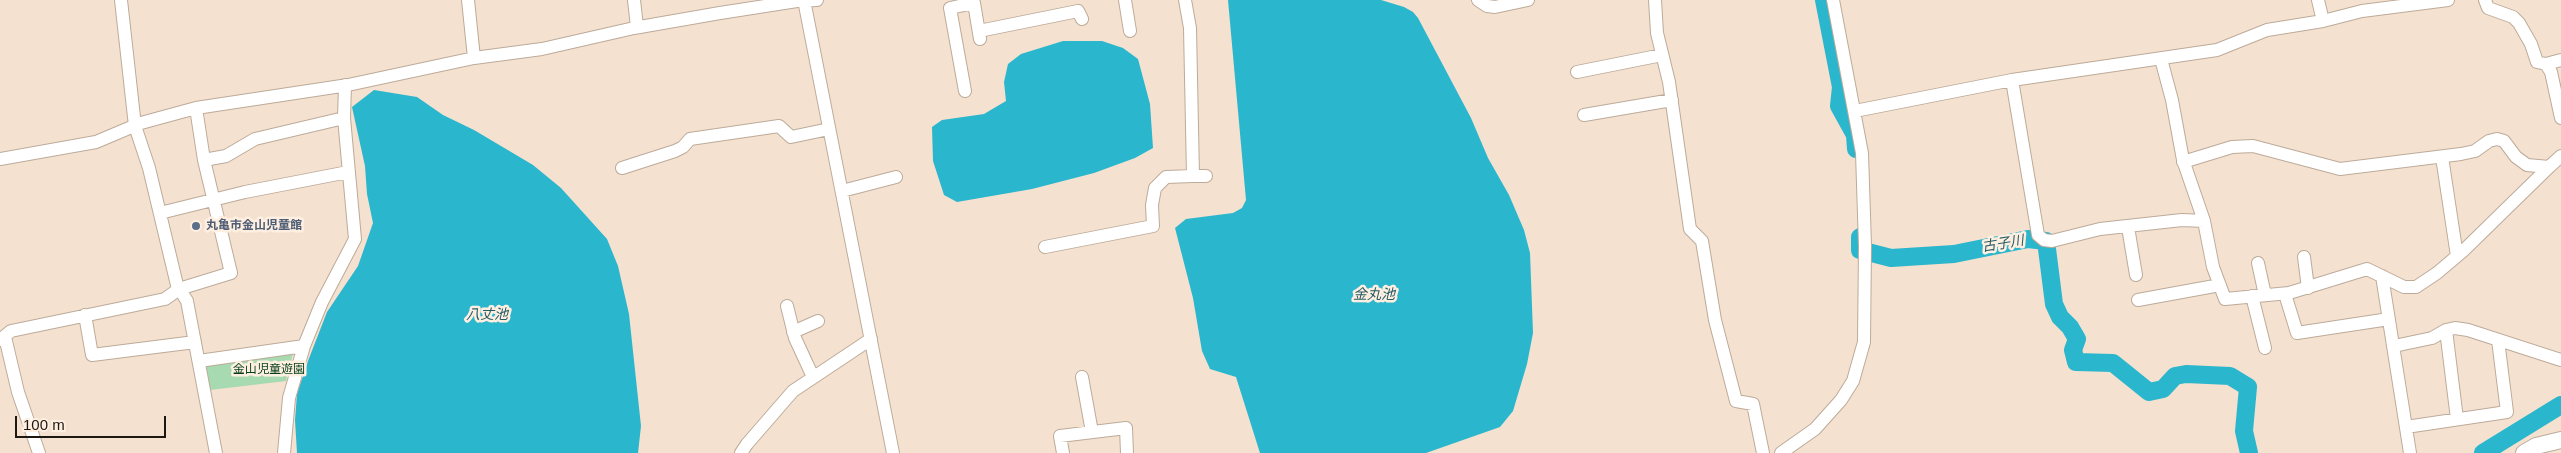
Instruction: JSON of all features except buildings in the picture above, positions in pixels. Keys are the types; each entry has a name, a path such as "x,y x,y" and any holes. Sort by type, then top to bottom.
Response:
{"main road":[{"path":"2524,453 2536,446 2561,440"}],"street":[{"path":"121,0 135,126 179,288 187,301 216,453"},
{"path":"468,0 474,58"},
{"path":"634,0 637,27"},
{"path":"0,159 96,142 135,126 196,108 345,86 474,58 542,49 637,27 804,0 816,0"},
{"path":"804,0 893,453"},
{"path":"1125,0 1130,31"},
{"path":"1185,0 1190,28 1193,176"},
{"path":"1478,0 1487,6 1495,7 1528,0"},
{"path":"1655,0 1657,33 1672,100 1690,229 1702,241 1714,320 1736,401 1753,404 1763,453"},
{"path":"1781,453 1815,428 1841,400 1852,381 1864,342 1864,185 1862,153 1833,0"},
{"path":"2318,0 2323,21"},
{"path":"1855,111 2012,80 2217,50 2267,30 2323,21 2362,11 2448,0"},
{"path":"2485,0 2488,8 2513,17 2520,23 2531,44 2537,62 2546,64 2561,60"},
{"path":"965,91 950,8 970,2 974,4 979,35 1078,11 1082,19"},
{"path":"1578,72 1662,55"},
{"path":"2161,59 2172,100 2184,162 2204,221 2213,266 2226,299 2286,294 2367,269 2404,287 2416,287 2457,256 2561,156"},
{"path":"2546,64 2551,72 2561,118"},
{"path":"2012,80 2038,235 2044,240 2052,241 2100,229 2182,220 2204,221"},
{"path":"284,453 289,398 304,346 322,302 355,239 344,118 345,86"},
{"path":"1584,115 1672,100"},
{"path":"39,453 2,339 12,331 164,299 179,288 231,273 204,160 196,108"},
{"path":"204,160 227,156 256,138 344,118"},
{"path":"622,168 675,151 683,147 690,139 779,126 791,138 829,129"},
{"path":"2184,162 2232,148 2252,146 2340,169 2442,157 2475,151 2489,141 2497,139 2504,141 2516,157 2526,164 2549,167"},
{"path":"2442,157 2457,256"},
{"path":"160,213 348,172"},
{"path":"1045,247 1152,226 1152,205 1155,188 1166,177 1206,176"},
{"path":"842,191 896,177"},
{"path":"2128,227 2136,275"},
{"path":"2304,257 2308,288"},
{"path":"2258,263 2258,295 2265,348"},
{"path":"2382,276 2410,453"},
{"path":"2138,300 2220,285"},
{"path":"2286,294 2297,333 2389,319"},
{"path":"787,306 793,332 813,377"},
{"path":"85,315 92,356 195,342"},
{"path":"793,332 818,321"},
{"path":"2394,346 2432,338 2446,330 2455,328 2468,330 2561,360"},
{"path":"2446,330 2457,420"},
{"path":"741,453 793,391 871,339"},
{"path":"2406,427 2506,412 2498,340"},
{"path":"199,361 304,346"},
{"path":"1082,377 1092,432"},
{"path":"1060,452 1060,436 1126,428 1127,453"}],"green space":[{"name":"金山児童遊園","path":"293,353 286,381 210,390 206,367 210,364"}],"water":[{"name":"金丸池","path":"1228,0 1381,0 1404,7 1413,12 1418,18 1471,118 1488,158 1509,195 1524,230 1530,253 1533,333 1527,364 1513,411 1500,427 1426,453 1260,453 1236,377 1210,369 1202,351 1193,298 1175,228 1186,219 1233,213 1242,208 1246,200"},
{"path":"1063,41 1102,41 1123,48 1138,59 1150,104 1153,148 1135,158 1094,173 1032,189 957,202 944,195 933,161 932,127 942,120 984,114 1006,101 1004,82 1008,64 1021,54"},
{"name":"八丈池","path":"374,90 417,97 443,115 474,130 533,165 561,188 607,239 618,266 629,314 641,426 638,453 297,453 295,420 297,394 327,312 358,266 373,223 367,194 365,166 352,107"}],"waterway":[{"name":"古子川","path":"1824,0 1841,87 1839,106 1855,135 1856,149"},
{"name":"古子川","path":"1860,237 1860,250 1891,258 1954,254 2028,239 2046,241 2054,304 2060,317 2070,327 2077,339 2073,350 2076,362 2113,363 2149,392 2163,389 2175,376 2186,374 2230,376 2248,387 2244,431 2249,453"},
{"name":"古子川","path":"2483,453 2561,405"}],"place":[{"name":"丸亀市金山児童館","path":"196,226"}]}
